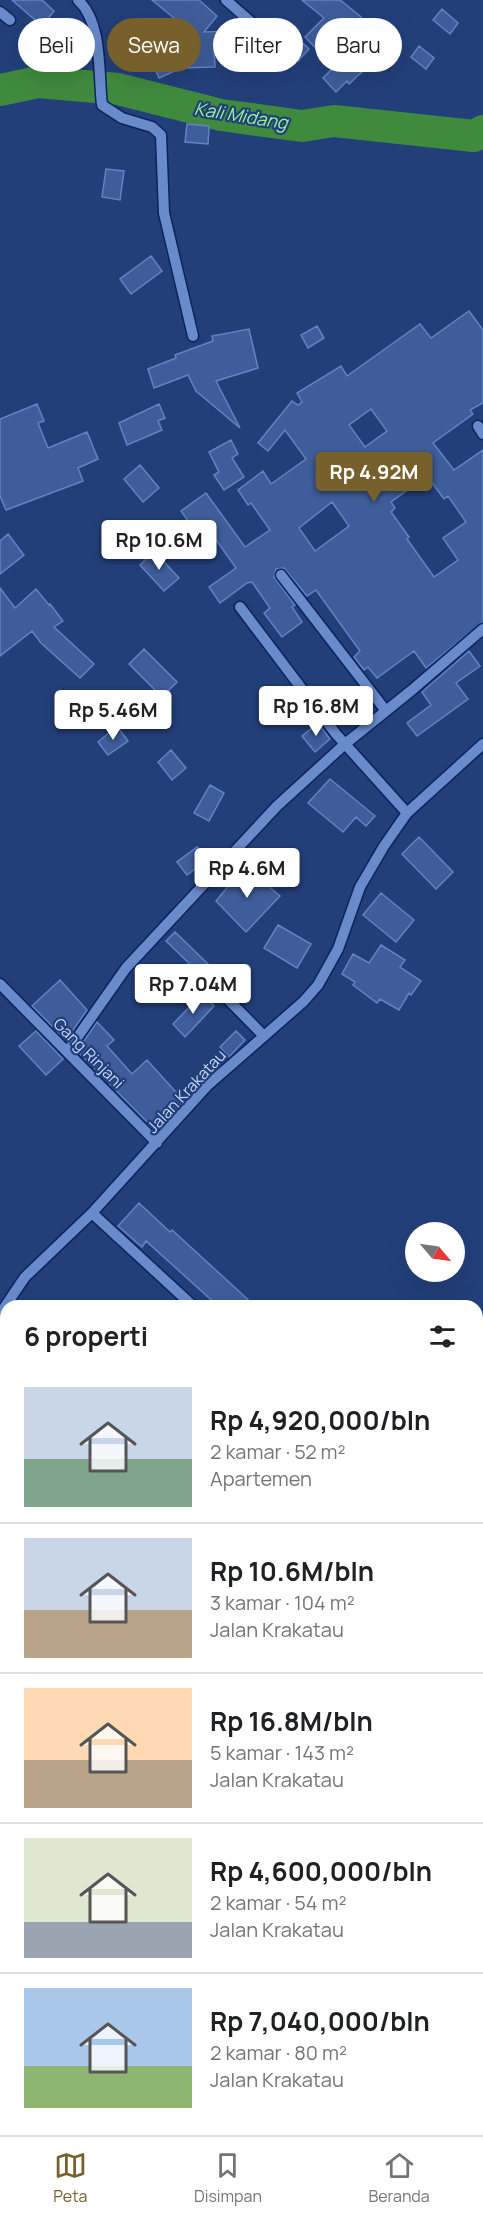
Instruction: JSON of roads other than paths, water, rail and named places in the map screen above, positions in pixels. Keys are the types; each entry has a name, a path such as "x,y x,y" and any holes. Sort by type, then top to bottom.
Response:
{"street":[{"path":"78,0 96,30 102,105 122,118 152,127 161,135 164,213 193,336"},
{"path":"225,0 246,18"},
{"path":"0,12 10,21"},
{"path":"281,575 386,711"},
{"path":"240,607 345,744 407,813"},
{"path":"67,1052 136,957 290,793 483,628"},
{"name":"Jalan Krakatau","path":"10,1300 25,1278 92,1213 208,1085 303,1002 318,985 338,948 364,880 384,846 407,813 483,744"},
{"path":"206,977 263,1035"},
{"name":"Gang Rinjani","path":"0,984 157,1143"},
{"path":"92,1213 186,1300"}],"waterway":[{"name":"Kali Midang","path":"0,90 38,82 118,89 221,115 302,126 334,121 474,136 483,131"}]}
